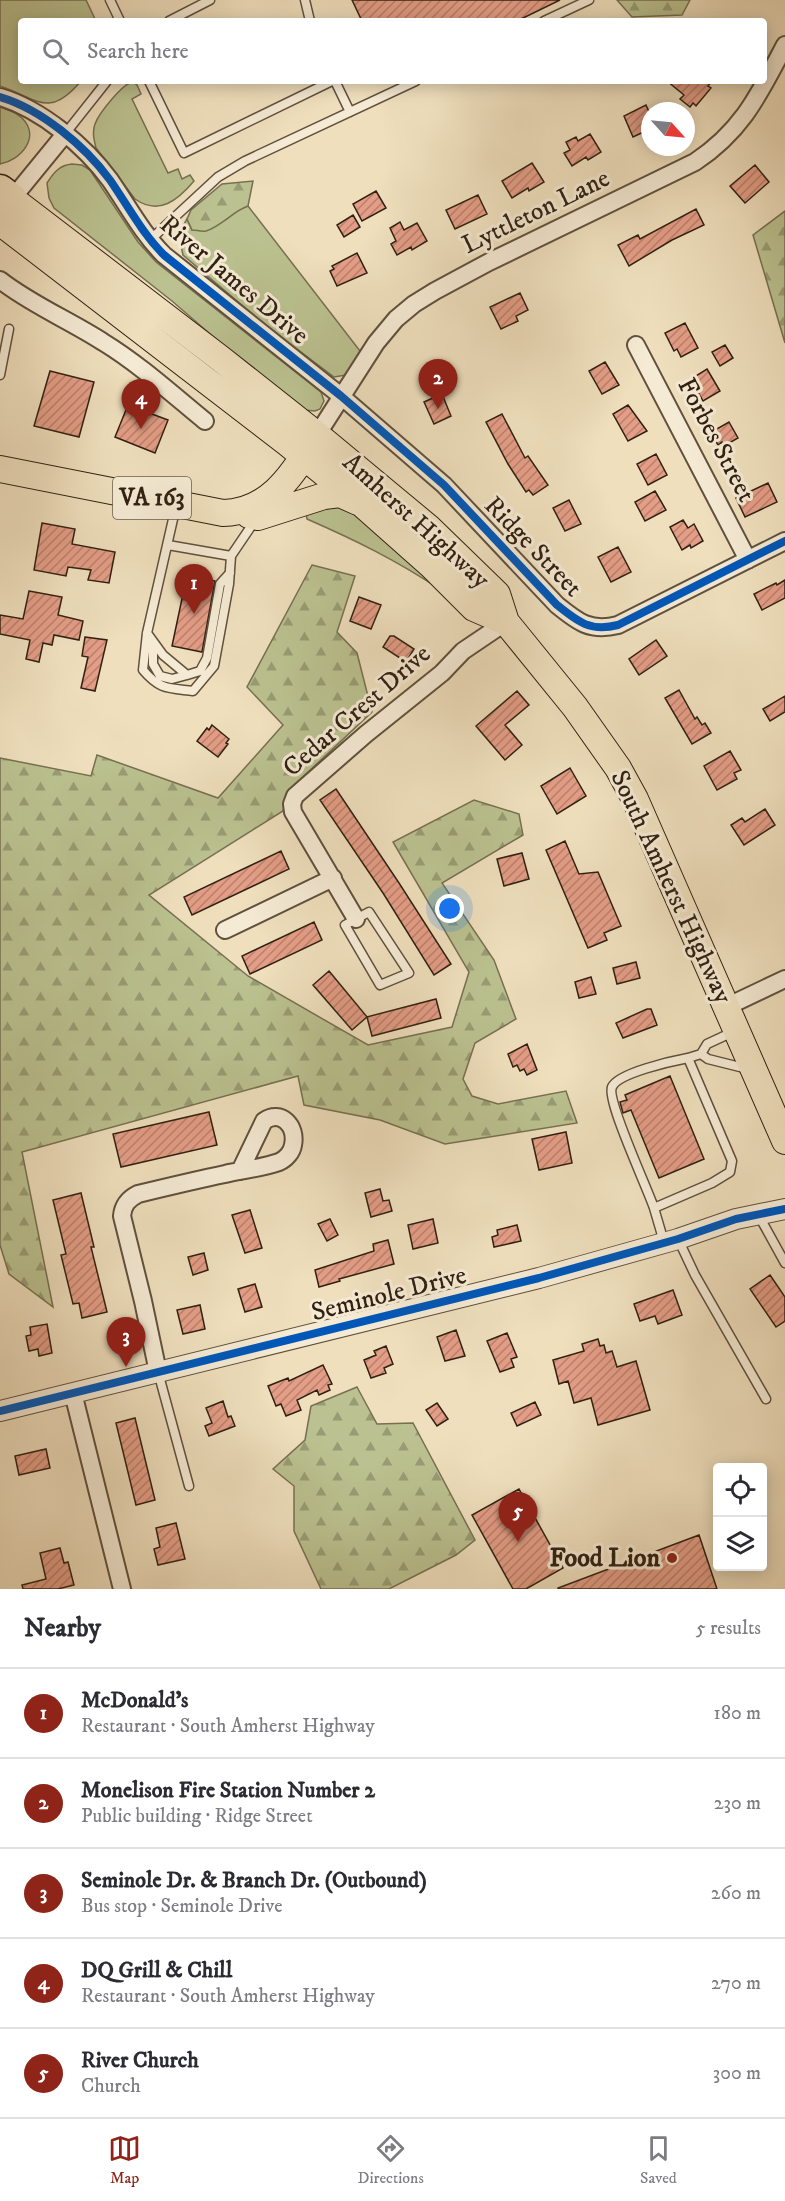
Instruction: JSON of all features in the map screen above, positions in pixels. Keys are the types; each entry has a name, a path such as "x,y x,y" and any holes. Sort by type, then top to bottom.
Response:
{"main road":[{"name":"Amherst Highway","path":"3,206 317,435 429,528 497,594 506,622"},
{"name":"Amherst Highway","path":"3,206 303,458 361,503 432,566 474,608 506,622"},
{"path":"251,511 284,483 317,435"},
{"name":"VA 163","path":"0,469 223,513 251,511"},
{"path":"251,511 340,494 361,503"},
{"name":"South Amherst Highway","path":"506,622 575,707 618,768 635,799 785,1141"}],"street":[{"name":"Lyttleton Lane","path":"767,79 785,45"},
{"name":"Lyttleton Lane","path":"317,435 376,343 396,319 435,291 489,262 696,162 712,151 740,123 765,84"},
{"name":"River James Drive","path":"0,97 37,114 88,153 108,178 149,240 164,255 341,396"},
{"path":"3,206 65,134"},
{"path":"0,280 45,311 103,341 205,421"},
{"name":"Forbes Street","path":"636,345 737,534 748,560"},
{"name":"Ridge Street","path":"341,396 444,485 557,605 572,618 589,627 607,628 618,625 785,541"},
{"name":"Cedar Crest Drive","path":"356,918 293,812 292,804 295,796 357,741 442,673 463,651 506,622"},
{"path":"225,930 333,878"},
{"path":"726,1007 785,979"},
{"path":"158,1372 122,1216 125,1204 138,1194 240,1171"},
{"name":"Seminole Drive","path":"0,1411 539,1278 736,1219 785,1209"},
{"path":"73,1393 122,1589"}],"lane":[{"path":"110,0 119,18"},
{"path":"175,18 210,0"},
{"path":"305,0 309,18"},
{"path":"550,18 589,0"},
{"path":"65,134 105,84"},
{"path":"150,84 184,153 328,84"},
{"path":"336,84 350,112"},
{"path":"149,240 218,177 245,161 410,84"},
{"path":"0,375 9,329"},
{"path":"177,503 147,633 143,670 154,683 164,687 193,691 214,666 222,628 231,556 251,511"},
{"path":"168,545 231,556"},
{"path":"153,643 153,664 160,676 172,679 200,671 207,658 220,584 230,573"},
{"path":"147,633 163,655 187,675"},
{"path":"369,912 409,973 380,985 345,925 356,918 369,912"},
{"path":"736,1031 707,1044 701,1054 631,1074 613,1084 610,1090 614,1111 626,1135 654,1208 766,1399"},
{"path":"701,1054 708,1059 753,1071"},
{"path":"654,1208 712,1183 730,1172 732,1161 688,1058"},
{"path":"758,1216 785,1263"},
{"path":"158,1372 189,1486"}],"green space":[{"path":"0,0 86,0 95,18 18,18 18,84 78,84 70,93 60,100 43,103 0,86"},
{"path":"617,0 690,0 682,15 632,17"},
{"path":"129,84 137,85 141,94 132,99 168,173 178,169 182,179 190,175 194,181 168,204 152,206 135,199 96,148 93,133 97,119 118,93"},
{"path":"0,107 20,116 30,133 26,147 21,153 8,162 0,164"},
{"path":"72,164 82,165 90,170 138,242 156,262 321,392 324,401 320,409 304,410 253,371 172,301 54,208 49,198 47,183 58,170"},
{"path":"253,181 248,206 212,229 192,230 187,219 191,210 222,184"},
{"path":"248,206 360,351 358,359 346,375 334,377 264,324 183,255 181,237 187,219 192,230 225,220 239,209"},
{"path":"785,211 785,343 753,235"},
{"path":"339,499 441,590 375,551 307,519 306,514"},
{"path":"312,565 355,576 337,632 357,653 372,712 289,790 283,811 149,895 248,976 368,1045 452,1027 469,972 393,842 474,800 519,814 523,835 442,883 494,960 516,1019 475,1043 463,1079 472,1096 498,1104 566,1091 577,1123 445,1144 380,1120 304,1105 298,1076 22,1152 53,1307 9,1274 0,1245 0,758 91,776 97,755 218,798 283,725 247,687"},
{"path":"357,1387 377,1424 413,1423 475,1540 456,1555 389,1589 321,1589 294,1531 294,1486 273,1469 305,1440 311,1406"}],"building":[{"path":"352,0 560,0 523,18 361,18"},
{"path":"671,84 710,84 708,86 711,88 696,106 695,102 684,102 680,99 684,95"},
{"path":"641,108 641,133 633,137 624,116"},
{"path":"590,134 601,152 588,160 586,157 572,166 564,153 570,150 566,142 576,137 578,141"},
{"path":"532,163 544,182 512,198 502,181"},
{"path":"755,165 769,182 745,203 730,186"},
{"path":"376,191 386,208 362,221 353,204"},
{"path":"478,195 487,214 455,229 446,210"},
{"path":"696,209 704,225 672,240 629,266 618,245 638,235 640,239"},
{"path":"353,215 360,227 344,237 337,225"},
{"path":"400,222 404,230 417,223 427,241 412,250 411,247 397,255 391,244 396,241 390,228"},
{"path":"357,253 367,273 337,286 330,271 334,269 332,266"},
{"path":"520,293 528,310 516,316 518,321 501,329 490,307"},
{"path":"685,323 698,348 681,357 677,349 674,351 665,333"},
{"path":"725,345 733,358 720,366 712,352"},
{"path":"605,362 619,385 602,394 589,371"},
{"path":"707,369 720,391 703,401 691,379"},
{"path":"50,371 94,382 79,437 34,426"},
{"path":"442,394 451,416 434,424 424,402"},
{"path":"128,405 168,420 155,453 115,437"},
{"path":"628,405 647,431 628,441 613,414"},
{"path":"502,414 525,458 528,456 548,485 533,495 529,490 526,492 486,422"},
{"path":"729,422 738,438 724,446 722,442 718,445 712,435 716,432 715,430"},
{"path":"656,454 667,475 648,485 637,464"},
{"path":"768,483 777,502 745,517 736,498"},
{"path":"655,491 666,510 645,521 635,502"},
{"path":"569,500 581,524 565,531 553,508"},
{"path":"683,520 688,528 694,524 703,541 682,550 670,527"},
{"path":"42,523 75,529 72,544 115,552 109,583 88,580 91,570 68,567 66,576 34,570"},
{"path":"618,547 631,572 611,582 598,557"},
{"path":"187,575 215,581 202,652 172,646"},
{"path":"785,580 785,598 762,610 754,594"},
{"path":"29,591 62,597 58,615 83,621 79,640 54,635 52,645 43,643 39,662 26,659 30,640 0,634 0,615 23,619"},
{"path":"359,597 381,605 371,629 350,621"},
{"path":"390,636 394,636 414,649 406,662 383,647"},
{"path":"85,637 107,640 95,691 81,688 88,657 82,656"},
{"path":"656,640 667,656 639,675 629,659"},
{"path":"679,690 695,719 697,717 702,725 705,723 711,733 692,744 665,698"},
{"path":"517,691 529,705 505,725 522,745 505,760 476,726"},
{"path":"785,696 785,712 770,721 763,709"},
{"path":"212,725 229,739 218,757 197,741"},
{"path":"730,751 741,770 734,773 737,779 717,790 704,766"},
{"path":"570,768 586,796 557,814 541,786"},
{"path":"336,789 451,964 434,975 383,893 320,800"},
{"path":"765,809 775,825 744,845 731,825 742,818 745,822"},
{"path":"565,841 579,874 598,872 621,926 604,933 607,940 588,948 546,850"},
{"path":"281,851 289,869 192,915 184,897"},
{"path":"522,853 529,879 504,886 497,859"},
{"path":"314,922 322,940 250,974 242,956"},
{"path":"636,962 640,978 617,984 613,968"},
{"path":"329,971 367,1017 352,1030 313,985"},
{"path":"591,977 596,994 579,998 575,982"},
{"path":"436,999 441,1018 372,1036 367,1017"},
{"path":"651,1009 657,1025 623,1038 616,1023"},
{"path":"527,1044 537,1070 527,1075 524,1069 520,1071 517,1065 513,1067 508,1054"},
{"path":"670,1076 704,1159 659,1178 631,1110 623,1113 620,1102 627,1100 625,1095"},
{"path":"209,1112 217,1145 121,1167 113,1134"},
{"path":"566,1132 572,1163 539,1170 532,1139"},
{"path":"380,1189 383,1201 389,1200 392,1211 371,1217 365,1193"},
{"path":"81,1193 107,1312 82,1318 79,1303 73,1304 61,1255 66,1254 53,1200"},
{"path":"250,1210 262,1248 245,1253 232,1215"},
{"path":"330,1219 338,1235 327,1241 318,1224"},
{"path":"433,1219 438,1243 413,1249 408,1225"},
{"path":"517,1225 521,1241 494,1247 492,1237 498,1235 497,1230"},
{"path":"388,1240 394,1264 319,1287 315,1270 374,1251 373,1244"},
{"path":"204,1253 208,1270 193,1275 188,1257"},
{"path":"770,1275 785,1297 785,1321 776,1327 750,1289"},
{"path":"255,1284 262,1307 245,1312 238,1289"},
{"path":"673,1290 682,1315 658,1324 655,1316 640,1321 634,1304"},
{"path":"200,1305 205,1329 183,1334 177,1310"},
{"path":"47,1324 52,1353 39,1356 38,1349 29,1351 26,1336 31,1335 30,1327"},
{"path":"456,1330 465,1356 445,1361 437,1337"},
{"path":"507,1333 517,1357 511,1359 514,1367 500,1372 487,1341"},
{"path":"598,1339 600,1346 604,1345 606,1353 612,1351 617,1367 636,1361 650,1410 598,1425 591,1398 574,1403 568,1381 559,1384 553,1360 584,1351 582,1344"},
{"path":"386,1346 393,1364 384,1368 386,1373 371,1378 364,1360 376,1355 374,1351"},
{"path":"323,1365 332,1384 328,1385 330,1390 319,1395 317,1390 297,1400 301,1410 286,1416 281,1404 276,1406 268,1386 288,1378 289,1381"},
{"path":"223,1401 228,1417 231,1416 235,1426 209,1436 205,1426 212,1423 206,1408"},
{"path":"535,1402 541,1415 517,1426 511,1413"},
{"path":"437,1403 448,1419 437,1426 426,1410"},
{"path":"135,1418 155,1500 136,1505 116,1423"},
{"path":"46,1449 50,1468 19,1475 15,1456"},
{"path":"519,1489 563,1568 526,1589 513,1589 472,1515"},
{"path":"176,1523 185,1559 158,1565 154,1549 160,1547 156,1528"},
{"name":"Food Lion","path":"699,1535 717,1589 558,1589 558,1588"},
{"path":"60,1548 64,1563 68,1562 74,1585 58,1589 23,1589 22,1585 46,1579 40,1553"}],"cycle path":[{"path":"0,97 31,110 75,142 100,167 142,228 164,255 341,396 444,485 557,605 578,621 600,627 618,625 785,541"},
{"path":"0,1411 539,1278 678,1239 736,1219 785,1209"}],"place":[{"name":"Monelison Fire Station Number 2","path":"438,409"},
{"name":"DQ Grill & Chill","path":"141,429"},
{"name":"McDonald's","path":"194,614"},
{"name":"Seminole Dr. & Branch Dr. (Outbound)","path":"126,1367"},
{"name":"River Church","path":"518,1542"},
{"name":"Food Lion","path":"672,1558"}]}
